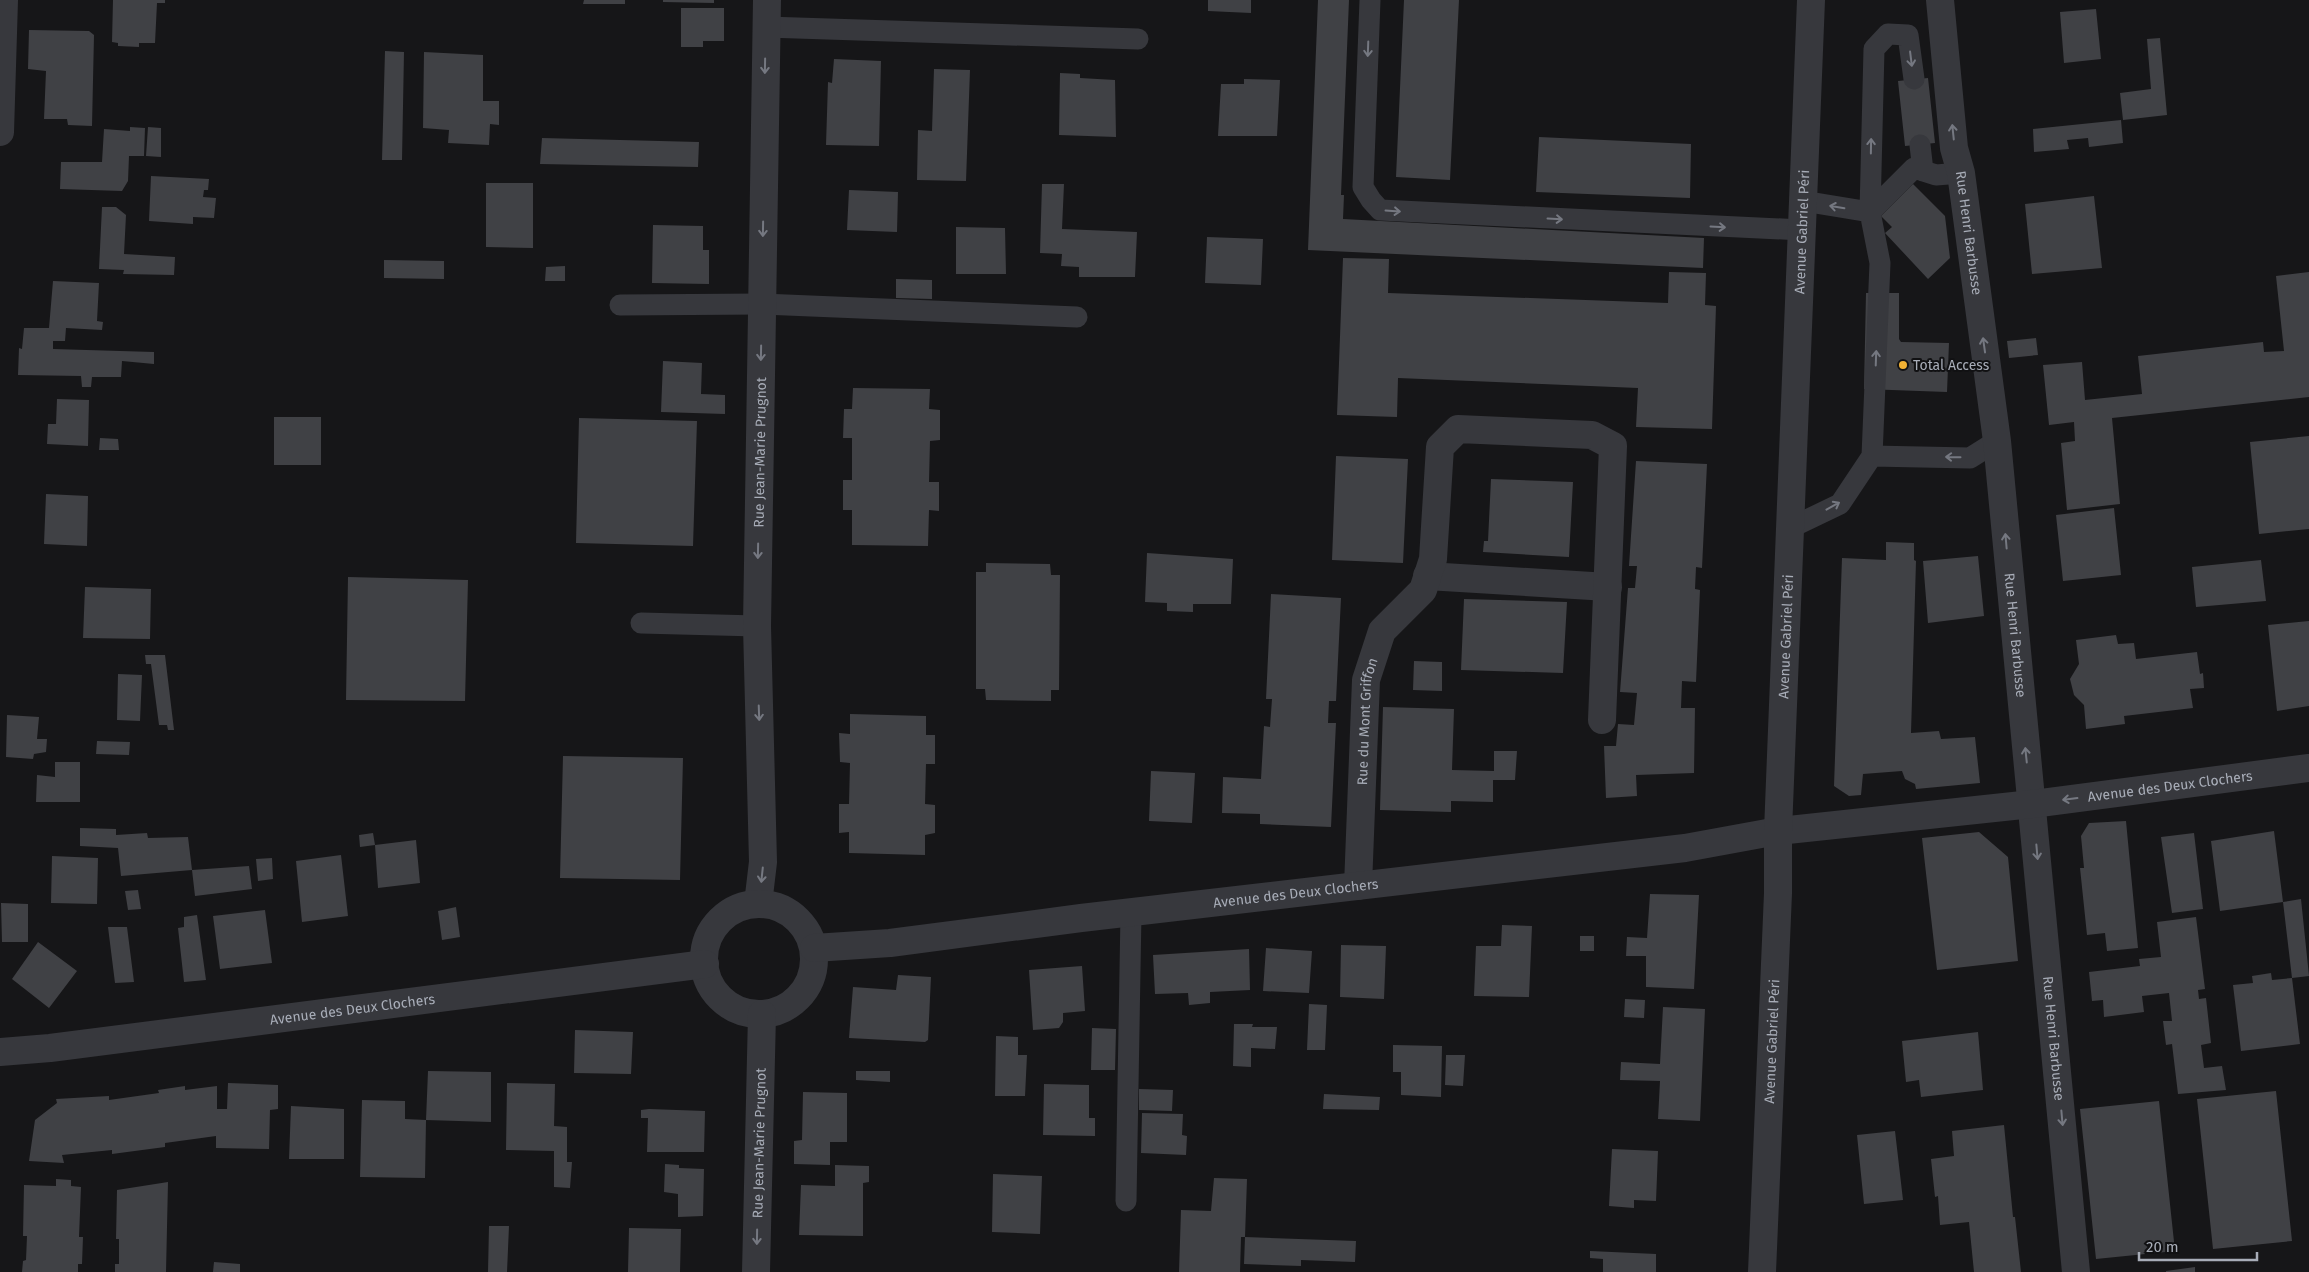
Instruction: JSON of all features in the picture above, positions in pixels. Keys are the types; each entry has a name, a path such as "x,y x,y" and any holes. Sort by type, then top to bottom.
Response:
{"street":[{"path":"0,132 4,0"},
{"name":"Rue Jean-Marie Prugnot","path":"758,904 763,862 756,626 767,0"},
{"name":"Avenue Gabriel Péri","path":"1762,1272 1811,0"},
{"name":"Rue Henri Barbusse","path":"1940,0 1954,148 1961,173 1997,441 2076,1272"},
{"name":"Rue du Mont Griffon","path":"1358,886 1366,680 1382,631 1423,590 1432,559 1440,447 1458,429 1592,435 1613,446 1602,720"},
{"path":"1427,576 1608,587"},
{"name":"Avenue des Deux Clochers","path":"814,948 890,942 1685,848 1778,831 2032,804 2309,768"},
{"path":"758,904 777,907 794,916 807,930 814,948 814,967 808,985 796,1000 780,1010 762,1014 745,1012 730,1005 717,994 708,980 705,964 706,946 713,930 725,916 741,907 758,904"},
{"name":"Avenue des Deux Clochers","path":"0,1052 50,1048 705,964"},
{"name":"Rue Jean-Marie Prugnot","path":"756,1272 762,1014"}],"lane":[{"path":"1370,0 1363,187 1380,210 1802,230"},
{"path":"766,27 1138,39"},
{"path":"1790,528 1840,504 1872,456 1880,263 1870,212 1874,49 1888,34 1908,35 1914,79"},
{"path":"1920,145 1923,172"},
{"path":"1870,212 1914,168 1936,175 1961,173"},
{"path":"1803,201 1870,212"},
{"path":"620,305 762,304 1077,317"},
{"path":"1872,456 1970,458 1997,441"},
{"path":"641,623 756,626"},
{"path":"1126,1201 1131,913"}],"building":[{"path":"113,0 165,0 165,3 157,3 155,43 139,43 139,47 118,46 118,43 112,42"},
{"path":"584,0 625,0 625,4 583,4"},
{"path":"663,0 714,0 714,3 663,2"},
{"path":"1208,0 1251,0 1251,13 1208,11"},
{"path":"1318,0 1349,0 1341,195 1344,195 1343,219 1704,238 1703,268 1308,250"},
{"path":"1404,0 1459,0 1450,180 1396,177"},
{"path":"681,8 724,8 724,41 703,41 703,47 681,47"},
{"path":"2096,9 2101,59 2064,63 2060,12"},
{"path":"29,30 89,31 94,35 92,126 68,125 67,119 44,119 46,71 28,69"},
{"path":"2160,38 2167,115 2123,120 2120,93 2151,89 2147,39"},
{"path":"385,51 404,52 402,160 382,160"},
{"path":"424,52 483,55 483,101 499,101 499,125 490,124 489,145 448,143 449,130 423,128"},
{"path":"834,59 881,61 879,146 826,145 828,82 832,83"},
{"path":"934,69 970,70 966,181 917,180 918,130 932,131"},
{"path":"1060,73 1080,74 1080,78 1115,80 1116,137 1059,135"},
{"path":"1928,78 1935,143 1905,146 1898,81"},
{"path":"1244,79 1280,80 1277,136 1218,136 1221,84 1244,84"},
{"path":"2121,120 2123,143 2089,147 2088,138 2067,140 2069,149 2034,152 2033,129"},
{"path":"130,127 145,128 144,156 129,156 128,181 122,191 60,189 61,162 102,162 104,129 130,131"},
{"path":"148,127 161,128 161,157 146,156"},
{"path":"1539,137 1691,144 1690,198 1536,192"},
{"path":"542,138 699,142 698,167 540,164"},
{"path":"151,176 209,179 208,190 204,190 203,197 216,198 214,218 193,217 193,224 149,221"},
{"path":"486,183 533,183 533,248 486,247"},
{"path":"1042,184 1064,184 1062,229 1137,232 1135,277 1079,277 1079,267 1061,266 1062,254 1040,253"},
{"path":"1913,184 1945,216 1950,258 1928,279 1885,233 1892,227 1881,216"},
{"path":"849,190 898,192 897,232 847,230"},
{"path":"2094,196 2102,268 2032,274 2025,204"},
{"path":"102,207 116,207 126,215 124,254 175,257 174,275 123,274 124,270 99,269"},
{"path":"653,225 703,226 703,250 709,250 709,284 652,283"},
{"path":"956,227 1005,228 1006,274 956,274"},
{"path":"1207,237 1263,239 1261,285 1205,283"},
{"path":"1343,258 1389,259 1388,293 1668,303 1669,272 1706,273 1705,305 1716,306 1712,429 1636,427 1638,388 1398,378 1397,417 1337,415"},
{"path":"384,260 444,261 444,279 384,278"},
{"path":"565,266 565,281 545,281 546,267"},
{"path":"2309,272 2309,397 2112,418 2120,504 2067,510 2061,443 2075,441 2074,422 2049,425 2043,365 2082,362 2085,400 2142,394 2138,356 2263,342 2264,352 2284,351 2276,276"},
{"path":"896,279 932,280 932,299 896,298"},
{"path":"53,281 99,283 97,321 103,322 102,330 66,328 65,341 53,341 53,349 154,352 154,364 122,361 121,377 92,377 91,387 82,387 81,376 18,375 19,348 22,349 24,328 49,328"},
{"path":"1866,293 1899,293 1899,339 1901,342 1949,343 1947,392 1864,389"},
{"path":"2036,338 2038,355 2009,358 2007,341"},
{"path":"663,361 702,363 701,394 725,395 725,414 661,412"},
{"path":"853,388 930,389 929,409 940,410 940,440 930,441 929,482 939,482 939,511 929,510 928,546 852,545 852,510 843,510 843,480 852,480 852,438 843,438 844,409 852,409"},
{"path":"57,399 89,400 88,446 47,444 48,424 56,424"},
{"path":"274,417 321,417 321,465 274,465"},
{"path":"579,418 697,421 693,546 576,543"},
{"path":"2309,436 2309,529 2259,534 2250,442"},
{"path":"100,438 118,439 119,450 99,450"},
{"path":"1336,456 1408,459 1403,563 1332,560"},
{"path":"1636,461 1707,464 1702,568 1696,567 1695,589 1700,590 1696,682 1682,681 1681,708 1695,708 1694,773 1636,775 1637,796 1606,798 1604,746 1616,746 1618,724 1634,725 1637,693 1620,692 1628,588 1635,588 1637,566 1629,566"},
{"path":"1491,479 1573,482 1569,557 1483,552 1484,541 1488,541"},
{"path":"46,494 88,496 87,546 44,544"},
{"path":"2114,508 2121,575 2063,581 2056,515"},
{"path":"1886,542 1914,543 1914,560 1916,561 1911,733 1939,731 1941,739 1975,737 1980,783 1916,789 1915,784 1905,779 1902,771 1863,774 1861,795 1849,796 1834,786 1842,558 1886,560"},
{"path":"1147,553 1233,559 1231,604 1193,604 1193,612 1167,611 1167,603 1145,602"},
{"path":"1978,556 1984,616 1928,623 1923,561"},
{"path":"2261,560 2266,601 2196,607 2192,567"},
{"path":"986,563 1050,564 1051,575 1060,575 1059,690 1051,690 1051,701 986,700 985,689 976,689 976,572 986,572"},
{"path":"348,577 468,580 465,701 346,700"},
{"path":"85,587 151,589 150,639 83,638"},
{"path":"1271,594 1341,598 1336,701 1329,701 1328,723 1336,723 1331,827 1260,824 1260,814 1222,813 1223,777 1261,779 1264,726 1270,727 1272,699 1266,699"},
{"path":"1464,599 1567,602 1563,673 1461,670"},
{"path":"2309,621 2309,706 2277,711 2268,625"},
{"path":"2116,635 2118,644 2134,643 2136,659 2197,652 2200,674 2203,673 2204,688 2190,689 2193,708 2124,716 2125,724 2086,729 2084,705 2074,695 2070,679 2079,664 2076,640"},
{"path":"145,655 165,655 174,730 168,730 167,725 159,725 151,664 146,664"},
{"path":"1414,661 1442,662 1442,691 1413,690"},
{"path":"118,674 142,675 140,721 117,720"},
{"path":"1383,707 1454,709 1452,770 1494,771 1494,751 1517,751 1515,780 1493,780 1493,802 1451,801 1451,812 1380,810"},
{"path":"850,714 926,716 926,735 935,735 935,764 926,764 925,804 935,805 935,833 925,835 925,855 849,853 849,832 839,833 839,804 849,804 850,763 840,762 839,733 850,734"},
{"path":"7,715 39,717 37,739 47,739 46,752 34,754 33,759 6,757"},
{"path":"97,741 130,742 129,755 96,754"},
{"path":"563,756 683,758 680,880 560,878"},
{"path":"55,762 80,762 80,802 36,802 37,775 55,777"},
{"path":"1151,771 1195,773 1192,823 1149,821"},
{"path":"2126,821 2138,948 2107,951 2105,933 2087,935 2080,868 2084,868 2081,836 2089,823"},
{"path":"80,828 116,829 116,835 147,833 148,838 188,837 192,870 121,876 118,848 80,846"},
{"path":"2274,831 2283,902 2220,911 2211,841"},
{"path":"1979,832 2008,857 2018,961 1937,970 1922,838"},
{"path":"373,833 375,845 360,847 359,835"},
{"path":"2194,833 2203,909 2172,913 2161,837"},
{"path":"416,840 420,883 378,888 375,845"},
{"path":"341,855 348,916 302,922 296,861"},
{"path":"52,856 98,858 97,904 51,903"},
{"path":"272,858 273,879 258,881 256,859"},
{"path":"249,866 252,889 195,896 192,870"},
{"path":"138,890 141,909 128,910 125,891"},
{"path":"1650,894 1699,895 1694,989 1646,987 1646,956 1626,956 1627,937 1647,938"},
{"path":"2301,899 2309,976 2292,978 2283,902"},
{"path":"1,903 28,904 28,942 2,942"},
{"path":"456,907 460,937 442,940 438,911"},
{"path":"265,910 272,963 220,969 213,916"},
{"path":"197,915 206,980 184,982 178,928 184,927 184,917"},
{"path":"2196,917 2205,989 2198,990 2199,999 2206,998 2211,1043 2201,1045 2204,1068 2222,1066 2226,1090 2178,1094 2172,1044 2166,1045 2163,1021 2172,1021 2169,993 2142,996 2144,1012 2104,1017 2103,1000 2092,1001 2089,972 2140,966 2139,959 2161,957 2157,922"},
{"path":"1502,925 1532,926 1529,997 1474,996 1476,946 1501,946"},
{"path":"108,927 127,927 134,982 115,983"},
{"path":"1580,936 1594,936 1594,951 1580,951"},
{"path":"38,942 77,971 49,1008 12,979"},
{"path":"1341,945 1386,946 1384,999 1340,997"},
{"path":"1266,948 1312,951 1309,993 1263,991"},
{"path":"1249,949 1250,990 1210,992 1210,1003 1189,1005 1188,993 1155,994 1153,955"},
{"path":"1082,966 1085,1011 1063,1013 1063,1022 1059,1028 1033,1030 1029,970"},
{"path":"2271,973 2272,980 2292,978 2300,1044 2241,1051 2233,985 2253,983 2252,976"},
{"path":"898,975 931,977 928,1040 925,1042 849,1038 853,987 896,990"},
{"path":"1625,999 1645,1000 1644,1018 1624,1017"},
{"path":"1309,1004 1327,1005 1325,1050 1307,1050"},
{"path":"1663,1007 1705,1009 1700,1121 1658,1119 1660,1081 1620,1080 1621,1062 1660,1064"},
{"path":"1234,1024 1253,1024 1252,1027 1277,1027 1275,1049 1251,1048 1251,1067 1233,1066"},
{"path":"1092,1028 1116,1029 1115,1070 1091,1070"},
{"path":"575,1030 633,1032 631,1074 574,1073"},
{"path":"1978,1032 1983,1090 1921,1097 1919,1080 1906,1082 1902,1041"},
{"path":"996,1036 1018,1037 1018,1055 1027,1055 1025,1096 995,1096"},
{"path":"1393,1045 1442,1046 1441,1097 1401,1095 1401,1072 1393,1072"},
{"path":"1446,1055 1465,1055 1463,1086 1445,1085"},
{"path":"428,1071 491,1072 491,1122 426,1120"},
{"path":"856,1071 890,1071 890,1082 856,1080"},
{"path":"228,1083 278,1085 278,1109 270,1110 269,1149 216,1148 216,1136 165,1143 165,1147 112,1154 112,1150 62,1155 64,1163 29,1161 35,1120 57,1103 56,1099 109,1096 109,1100 159,1093 158,1090 185,1086 185,1090 217,1086 217,1109 227,1109"},
{"path":"507,1083 555,1084 554,1126 567,1127 567,1162 572,1162 570,1188 554,1187 554,1151 506,1150"},
{"path":"1044,1084 1089,1085 1089,1118 1095,1118 1095,1136 1043,1135"},
{"path":"1139,1089 1173,1090 1172,1111 1139,1110"},
{"path":"2276,1091 2292,1241 2213,1249 2197,1099"},
{"path":"803,1092 847,1093 847,1142 830,1142 830,1165 794,1164 794,1141 802,1140"},
{"path":"1324,1094 1380,1097 1379,1110 1323,1109"},
{"path":"362,1100 405,1101 405,1119 426,1120 425,1178 360,1177"},
{"path":"2159,1101 2175,1251 2096,1259 2080,1109"},
{"path":"291,1106 344,1109 344,1159 289,1159"},
{"path":"641,1110 705,1111 704,1152 647,1152 648,1118 641,1118"},
{"path":"1142,1113 1183,1114 1182,1135 1187,1136 1186,1155 1141,1153"},
{"path":"2004,1125 2013,1217 2015,1217 2021,1272 1974,1272 1969,1222 1940,1225 1938,1196 1935,1197 1931,1159 1954,1156 1952,1131"},
{"path":"1895,1131 1903,1200 1864,1204 1857,1135"},
{"path":"1612,1149 1658,1151 1656,1201 1634,1200 1634,1208 1609,1206"},
{"path":"665,1164 679,1165 679,1168 704,1169 703,1216 678,1217 678,1194 664,1192"},
{"path":"835,1165 869,1166 869,1182 863,1183 863,1236 799,1235 801,1185 835,1186"},
{"path":"993,1174 1042,1176 1040,1234 992,1232"},
{"path":"1214,1178 1247,1179 1245,1237 1241,1237 1240,1272 1179,1272 1181,1210 1211,1211"},
{"path":"56,1179 71,1180 71,1186 81,1187 79,1237 83,1237 82,1264 78,1264 78,1272 22,1272 23,1261 26,1260 27,1236 23,1236 24,1185 56,1186"},
{"path":"168,1182 166,1272 115,1272 115,1264 119,1264 119,1239 116,1239 117,1190"},
{"path":"489,1226 509,1226 507,1272 488,1272"},
{"path":"629,1228 681,1229 680,1272 628,1272"},
{"path":"1245,1237 1356,1241 1355,1262 1301,1260 1301,1266 1244,1264"},
{"path":"1590,1251 1656,1254 1656,1272 1603,1272 1603,1259 1590,1258"},
{"path":"214,1262 240,1264 240,1272 213,1272"},
{"path":"2195,1267 2195,1272 2166,1272 2166,1271"}],"place":[{"name":"Total Access","path":"1903,365"}]}
